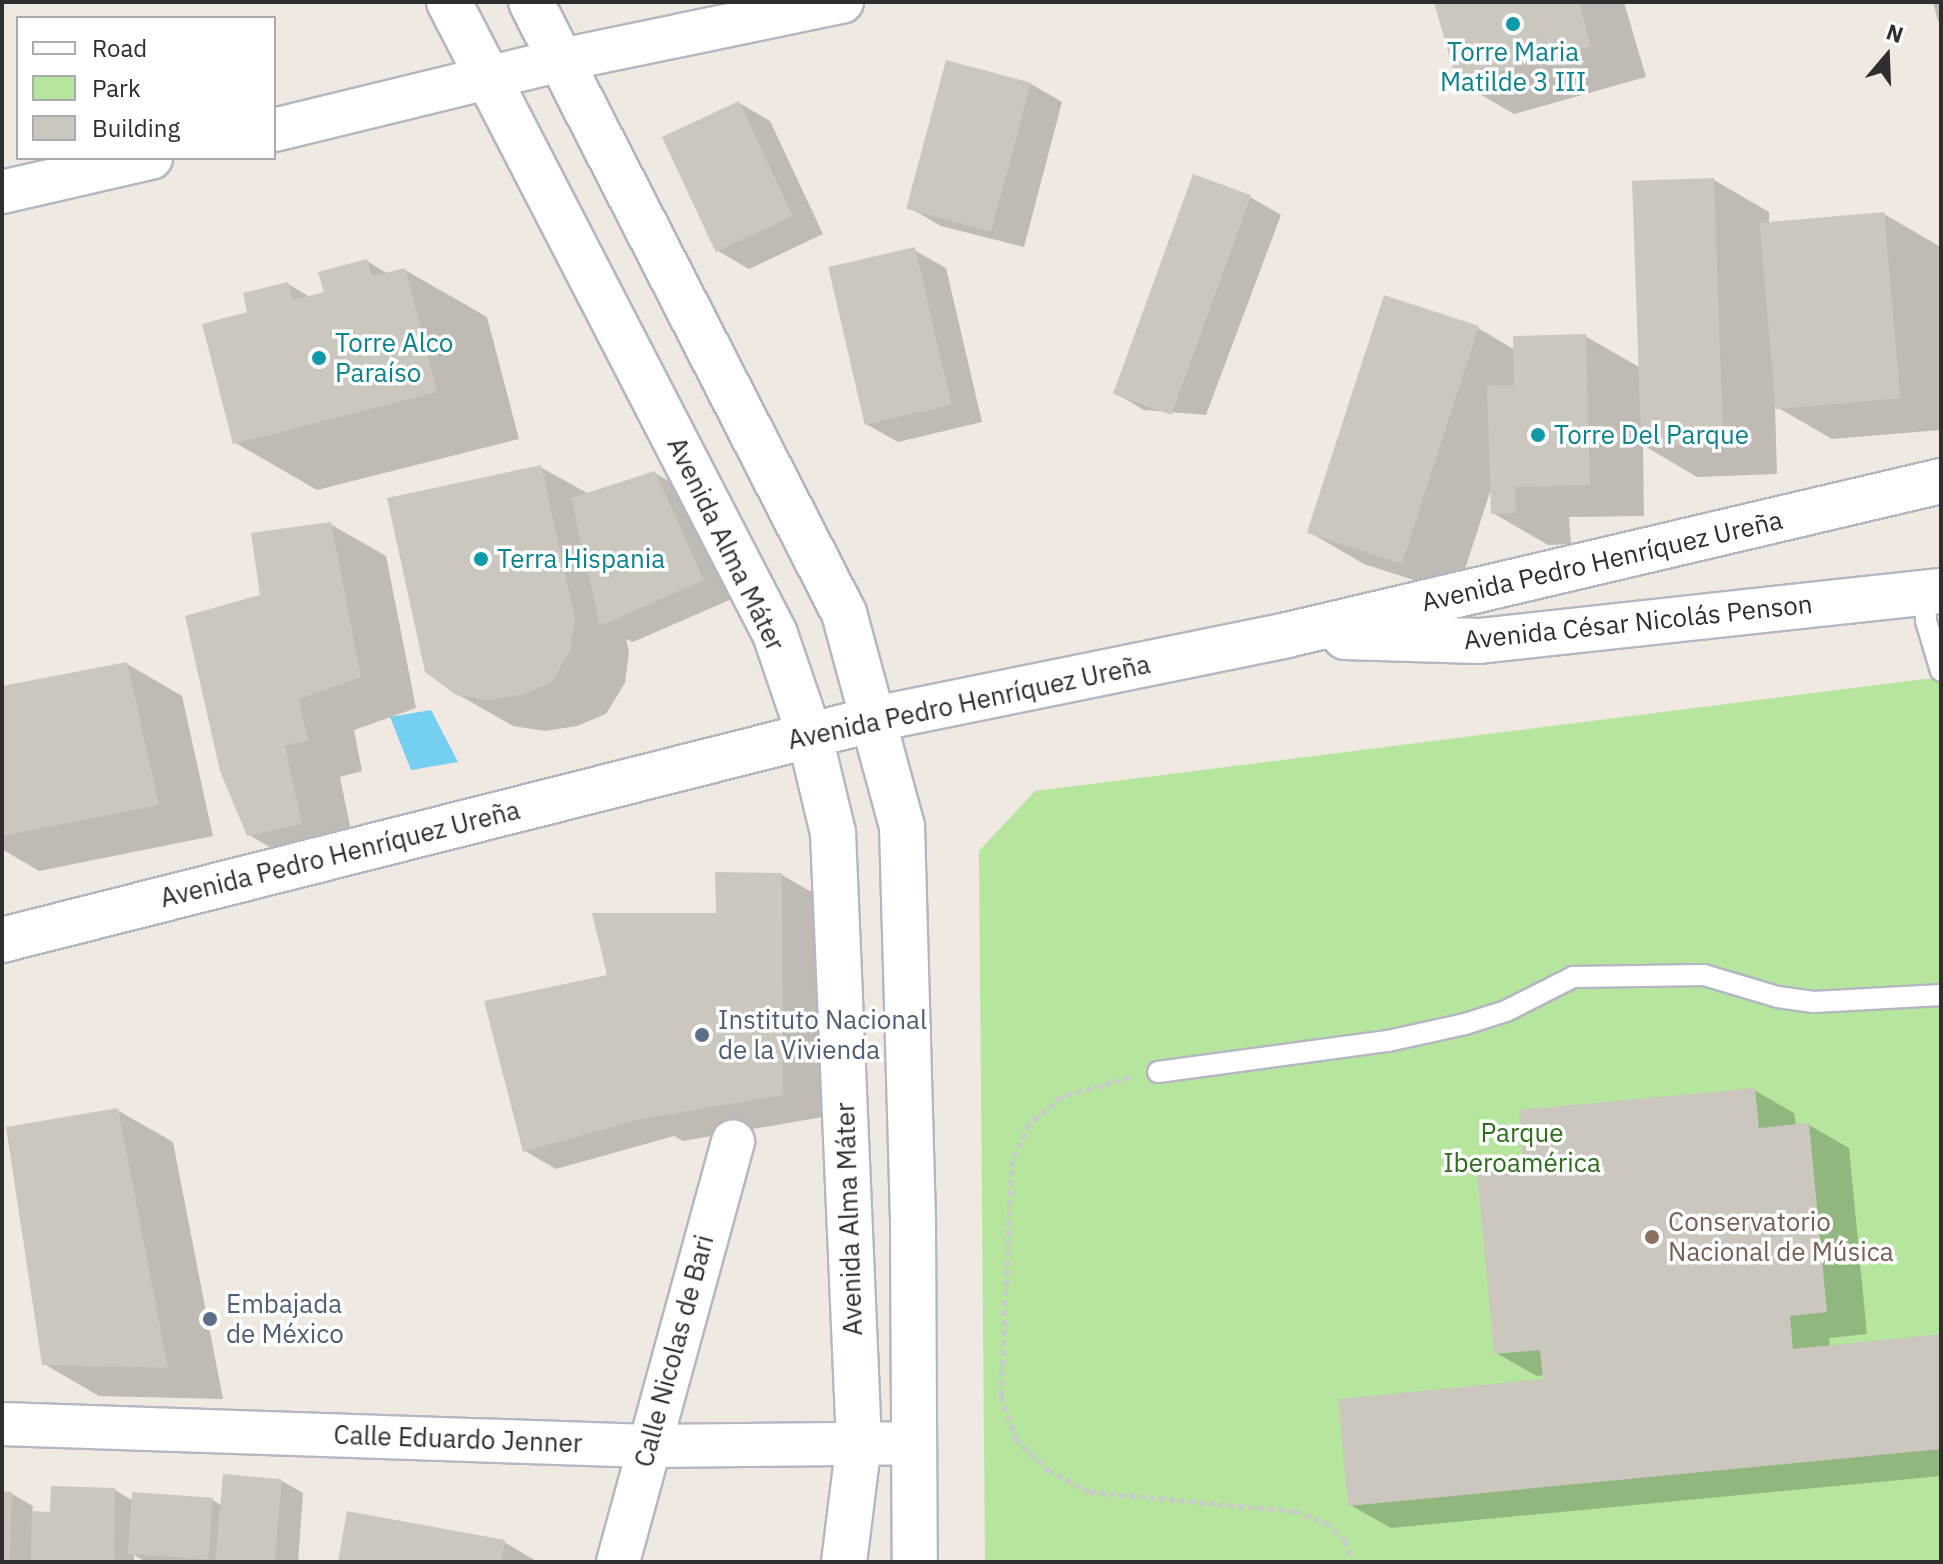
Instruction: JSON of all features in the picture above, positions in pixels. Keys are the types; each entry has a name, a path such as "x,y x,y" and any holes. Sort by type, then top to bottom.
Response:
{"main road":[{"name":"Avenida Alma Máter","path":"449,2 775,634 810,737 833,833 859,1442 844,1562"},
{"path":"531,2 844,613 902,826 913,1226 915,1562"},
{"name":"Avenida Pedro Henríquez Ureña","path":"2,940 875,719 1287,635 1941,481"},
{"name":"Avenida César Nicolás Penson","path":"1287,635 1479,641 1933,592"}],"street":[{"path":"276,130 491,80 561,60 842,2"},
{"path":"2,192 142,160"},
{"name":"Calle Nicolas de Bari","path":"618,1562 733,1141"},
{"name":"Calle Eduardo Jenner","path":"2,1424 648,1446 914,1443"}],"lane":[{"path":"1933,592 1926,621 1941,671"},
{"path":"1158,1072 1388,1041 1465,1024 1506,1011 1573,977 1704,975 1778,997 1814,1002 1941,995"}],"path":[{"path":"1158,1072 1114,1079 1061,1097 1029,1124 1012,1160 1001,1396 1016,1439 1048,1470 1089,1492 1295,1511 1326,1523 1345,1540 1352,1562"}],"green space":[{"name":"Parque Iberoamérica","path":"1941,677 1941,1562 985,1562 979,851 1035,791"}],"water":[{"path":"431,710 458,762 411,770 390,717"}],"building":[{"name":"Torre Maria Matilde 3 III","path":"1434,2 1579,2 1591,46 1457,83"},
{"path":"946,60 1031,83 991,232 906,209"},
{"path":"739,101 793,216 716,252 662,137"},
{"path":"1193,174 1251,195 1171,415 1113,394"},
{"path":"1714,178 1723,444 1641,447 1632,181"},
{"path":"1884,212 1900,398 1776,409 1759,223"},
{"path":"915,247 951,405 865,425 828,267"},
{"name":"Torre Alco Paraíso","path":"367,259 372,276 405,268 437,392 233,444 202,324 247,312 243,293 288,282 293,300 324,292 318,272"},
{"path":"1384,295 1479,326 1402,564 1307,533"},
{"name":"Torre Del Parque","path":"1586,334 1590,485 1515,487 1516,513 1491,514 1487,386 1514,385 1513,336"},
{"name":"Terra Hispania","path":"541,465 575,619 570,651 551,683 521,695 488,700 456,695 425,672 387,498"},
{"path":"655,471 704,580 600,626 571,498"},
{"path":"331,522 361,677 299,699 308,740 285,746 302,824 247,836 220,771 185,616 260,595 251,533"},
{"path":"127,662 159,805 2,836 2,686"},
{"name":"Instituto Nacional de la Vivienda","path":"715,872 782,873 783,1095 641,1119 523,1152 484,1001 607,975 592,913 716,913"},
{"name":"Conservatorio Nacional de Música","path":"1755,1088 1759,1128 1809,1123 1827,1312 1790,1316 1793,1349 1941,1334 1941,1449 1348,1506 1338,1399 1543,1379 1540,1350 1494,1354 1476,1162 1523,1157 1519,1110"},
{"path":"118,1108 168,1368 42,1365 6,1127"},
{"path":"223,1474 282,1479 275,1562 215,1562"},
{"path":"51,1486 115,1488 114,1562 31,1562 32,1511 50,1512"},
{"path":"2,1491 12,1492 9,1562 2,1562"},
{"path":"132,1492 213,1498 208,1559 128,1554"},
{"path":"347,1511 505,1540 501,1562 338,1562"}],"place":[{"name":"Torre Maria Matilde 3 III","path":"1513,24"},
{"name":"Torre Alco Paraíso","path":"319,358"},
{"name":"Torre Del Parque","path":"1538,435"},
{"name":"Terra Hispania","path":"481,559"},
{"name":"Instituto Nacional de la Vivienda","path":"702,1035"},
{"name":"Conservatorio Nacional de Música","path":"1652,1237"},
{"name":"Embajada de México","path":"210,1319"}]}
